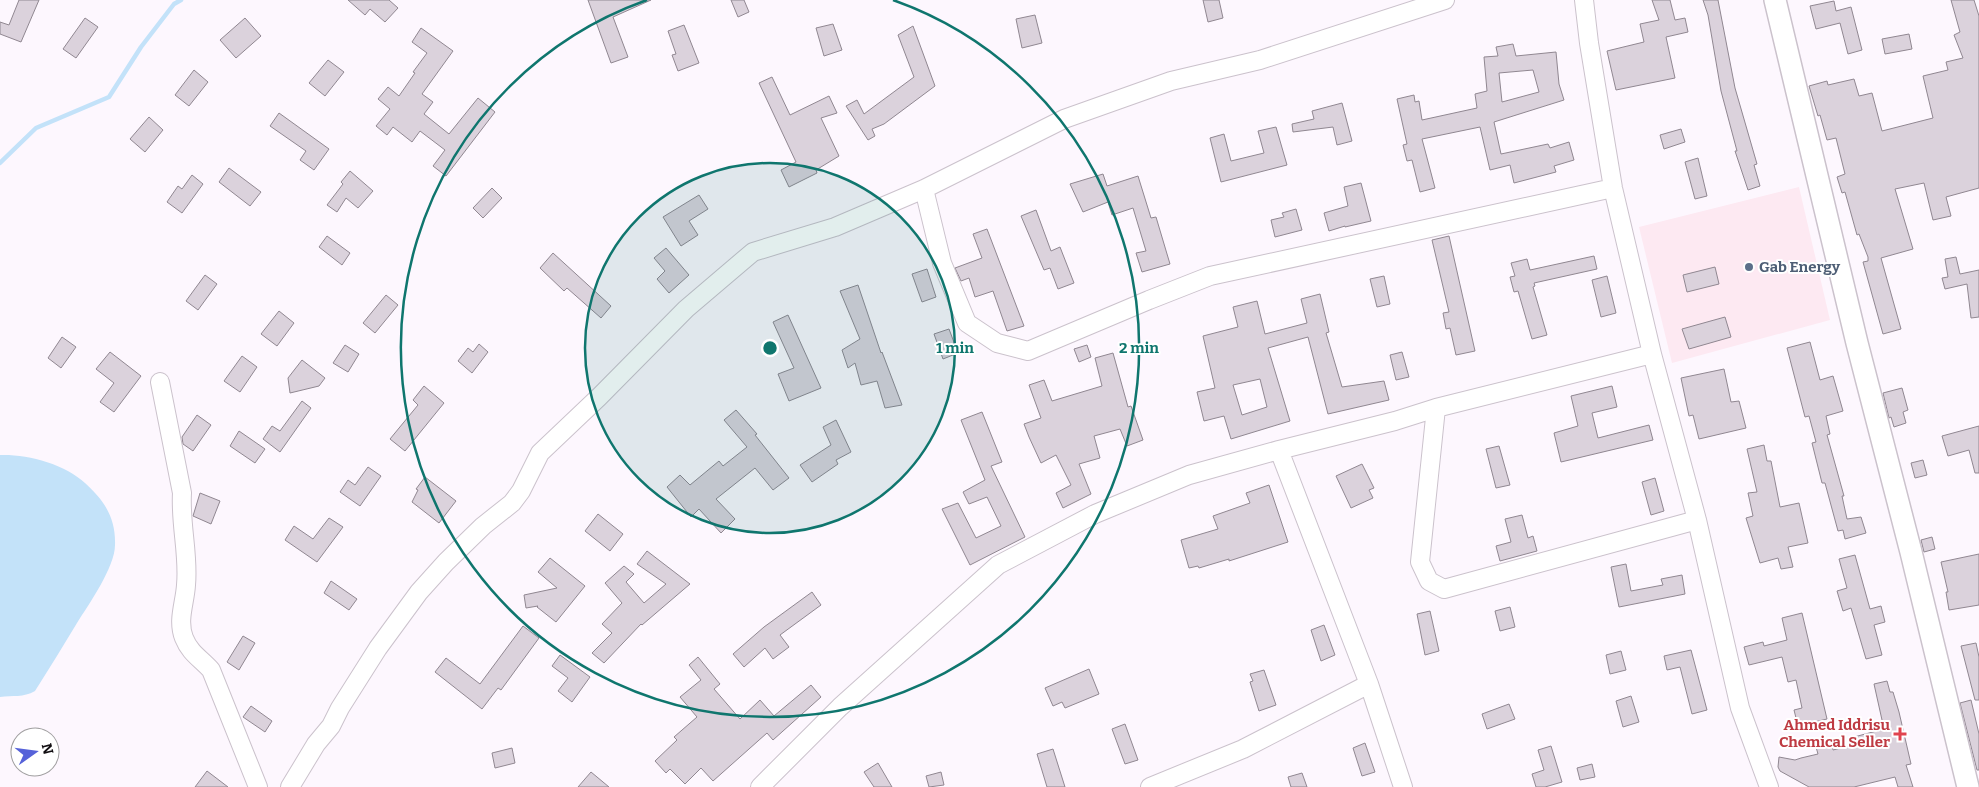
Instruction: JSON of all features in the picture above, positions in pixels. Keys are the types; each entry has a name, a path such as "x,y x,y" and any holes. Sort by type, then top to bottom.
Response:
{"main road":[{"path":"1776,0 1857,343 1911,552 1968,787"}],"street":[{"path":"290,787 316,744 331,726 340,708 378,648 419,592 446,562 483,526 512,503 521,491 540,453 599,397 686,308 753,252 835,228 924,189 1064,118 1171,81 1260,60 1445,0"},
{"path":"1584,0 1589,43 1613,188 1652,354 1697,520 1740,708 1768,787"},
{"path":"924,189 942,263 967,323 997,343 1028,351 1210,276 1613,188"},
{"path":"760,787 840,707 998,565 1095,514 1189,475 1395,421 1436,408 1652,354"},
{"path":"160,382 182,493 181,510 187,572 180,625 191,652 211,670 258,787"},
{"path":"1436,408 1420,562 1429,582 1444,589 1697,520"},
{"path":"1279,450 1369,684 1403,787"},
{"path":"1150,787 1243,749 1369,684"}],"shaded area":[{"path":"1799,187 1830,320 1672,363 1639,227"}],"water":[{"path":"0,455 33,458 67,470 77,476 98,496 108,510 115,535 115,545 111,564 100,585 35,691 22,695 0,697"}],"building":[{"path":"19,0 39,0 21,42 0,34 0,22 9,25"},
{"path":"348,0 389,0 398,8 385,22 370,9 365,15"},
{"path":"588,0 651,0 613,17 628,57 611,63"},
{"path":"731,0 744,0 749,12 738,17"},
{"path":"1203,0 1219,0 1223,18 1208,22"},
{"path":"1652,0 1670,0 1675,20 1685,18 1688,32 1666,37 1675,78 1616,90 1607,51 1644,42 1640,24 1659,20"},
{"path":"1703,0 1718,0 1735,88 1757,164 1754,165 1760,186 1748,190 1735,151 1737,151 1721,91 1708,15"},
{"path":"1951,0 1974,0 1979,16 1979,188 1946,197 1951,216 1933,220 1924,183 1895,189 1913,249 1881,258 1901,329 1883,334 1863,262 1868,261 1868,257 1859,234 1857,235 1845,192 1842,193 1837,177 1845,174 1836,138 1827,140 1809,86 1827,81 1828,85 1854,79 1859,96 1872,93 1882,131 1933,118 1923,76 1948,70 1946,62 1963,58 1954,35 1960,32"},
{"path":"1834,1 1836,11 1851,7 1862,50 1848,54 1840,23 1816,29 1810,6"},
{"path":"1035,15 1042,43 1022,48 1016,19"},
{"path":"85,18 98,27 76,58 63,49"},
{"path":"245,18 261,36 236,58 220,40"},
{"path":"833,24 842,50 824,56 816,28"},
{"path":"684,25 699,63 678,71 672,55 676,54 668,31"},
{"path":"913,26 935,86 884,124 872,129 875,136 868,140 846,106 857,100 864,114 914,77 898,35"},
{"path":"421,28 453,51 422,94 433,102 424,114 449,134 478,98 495,112 446,176 433,166 445,150 420,131 412,142 393,127 387,135 376,126 390,109 378,99 388,87 399,96 427,53 412,42"},
{"path":"1909,34 1912,49 1885,54 1882,39"},
{"path":"1513,44 1516,56 1556,52 1559,84 1564,100 1494,122 1501,154 1548,144 1550,148 1569,142 1574,160 1554,166 1556,172 1514,183 1510,165 1490,170 1480,127 1422,139 1435,188 1420,192 1412,160 1407,161 1403,145 1407,144 1397,99 1414,95 1415,102 1419,101 1422,120 1477,108 1475,94 1487,91 1484,57 1498,56 1496,47","holes":["1533,70 1539,92 1502,102 1499,73"]},
{"path":"328,60 344,72 325,96 309,83"},
{"path":"194,70 208,82 189,106 175,95"},
{"path":"772,77 790,115 829,96 837,113 821,118 839,156 816,170 817,173 789,187 781,170 796,162 759,83"},
{"path":"1342,103 1352,141 1337,145 1333,127 1293,132 1292,124 1314,119 1312,111"},
{"path":"279,113 329,149 314,170 300,160 306,151 270,126"},
{"path":"149,117 163,130 145,152 130,139"},
{"path":"1276,127 1287,165 1221,182 1210,138 1224,134 1231,161 1264,153 1258,131"},
{"path":"1681,129 1685,142 1664,149 1660,135"},
{"path":"1698,158 1707,196 1695,199 1685,162"},
{"path":"229,168 261,192 250,206 219,182"},
{"path":"350,171 373,191 358,208 346,198 337,212 327,205"},
{"path":"1103,174 1107,186 1138,176 1151,218 1156,217 1170,264 1142,272 1136,253 1146,251 1133,208 1112,215 1108,202 1083,212 1070,184"},
{"path":"192,175 203,184 182,213 167,202 178,186 182,189"},
{"path":"1361,183 1371,221 1329,231 1324,213 1348,206 1344,187"},
{"path":"492,188 502,198 483,218 473,208"},
{"path":"699,195 708,209 689,221 698,235 681,246 663,217"},
{"path":"1296,209 1302,230 1275,237 1271,220 1284,217 1282,213"},
{"path":"1036,210 1051,251 1060,247 1074,283 1058,289 1050,268 1044,270 1021,216"},
{"path":"987,229 1024,326 1007,331 993,291 975,297 969,278 961,281 955,268 982,258 973,234"},
{"path":"327,236 350,253 342,265 319,247"},
{"path":"1449,236 1475,351 1456,355 1450,328 1446,329 1443,313 1449,312 1432,240"},
{"path":"666,248 689,275 669,293 657,279 665,271 654,258"},
{"path":"553,253 611,306 601,318 567,288 564,291 540,268"},
{"path":"1594,256 1597,269 1534,283 1535,286 1533,287 1547,335 1532,339 1518,291 1514,292 1510,277 1515,276 1511,263 1527,259 1530,270"},
{"path":"1956,257 1960,274 1979,270 1979,317 1971,318 1967,284 1945,289 1942,278 1948,277 1945,259"},
{"path":"1715,267 1719,284 1687,292 1683,275"},
{"path":"927,269 936,297 922,302 912,274"},
{"path":"205,275 217,284 198,310 186,301"},
{"path":"1384,276 1390,304 1377,307 1370,279"},
{"path":"1607,276 1616,313 1601,317 1592,280"},
{"path":"858,285 881,353 902,405 885,408 877,381 861,385 855,363 848,368 842,350 860,339 840,291"},
{"path":"1320,294 1329,332 1326,333 1342,387 1384,381 1389,400 1328,414 1308,337 1268,348 1290,421 1231,439 1224,416 1204,421 1197,392 1215,388 1203,336 1238,327 1233,307 1257,301 1265,334 1307,323 1301,299","holes":["1260,379 1267,407 1242,415 1233,385"]},
{"path":"386,295 398,305 375,333 363,323"},
{"path":"279,311 294,323 277,346 261,334"},
{"path":"788,315 821,388 789,401 778,374 794,368 773,322"},
{"path":"1725,317 1731,337 1689,349 1682,329"},
{"path":"949,329 958,353 943,359 934,334"},
{"path":"62,337 76,347 61,368 48,358"},
{"path":"1810,342 1820,380 1833,376 1843,411 1826,416 1830,434 1827,435 1844,496 1842,496 1847,519 1861,517 1866,533 1845,539 1843,530 1838,531 1825,483 1822,483 1812,443 1816,442 1809,416 1805,417 1787,348"},
{"path":"479,344 488,352 472,373 458,361 468,348 473,352"},
{"path":"345,345 359,354 348,372 333,363"},
{"path":"1087,345 1091,357 1079,362 1074,349"},
{"path":"110,352 141,376 114,412 100,402 114,383 96,369"},
{"path":"1402,352 1409,377 1396,380 1390,355"},
{"path":"1113,353 1128,407 1131,406 1143,440 1127,446 1120,429 1094,436 1100,458 1079,464 1091,494 1063,508 1056,493 1071,485 1056,455 1041,463 1024,424 1041,418 1029,385 1044,380 1052,401 1102,386 1095,358"},
{"path":"242,356 257,367 240,392 224,381"},
{"path":"302,360 325,378 319,386 290,393 288,378"},
{"path":"1724,369 1731,402 1739,401 1746,428 1699,439 1693,415 1689,416 1681,378"},
{"path":"424,386 444,403 405,451 390,439 418,405 413,400"},
{"path":"1612,386 1617,407 1592,413 1598,438 1649,425 1653,440 1561,462 1554,433 1578,426 1571,396"},
{"path":"1902,388 1908,410 1903,412 1906,423 1894,427 1891,417 1889,418 1883,393"},
{"path":"302,401 311,408 280,452 263,439 272,426 280,431"},
{"path":"736,410 757,434 755,435 789,478 773,490 755,468 716,499 735,519 721,533 699,509 691,517 667,487 680,475 690,485 719,461 723,466 747,447 724,420"},
{"path":"982,412 1002,462 991,466 1025,537 970,565 942,509 958,503 976,538 1001,526 987,497 969,504 963,492 985,480 961,420"},
{"path":"197,415 211,425 193,451 183,444 182,437"},
{"path":"836,420 851,452 836,460 838,464 812,482 800,465 831,445 823,427"},
{"path":"1979,426 1979,473 1975,473 1969,450 1948,456 1942,436"},
{"path":"239,431 265,449 255,463 230,446"},
{"path":"1764,445 1767,461 1771,461 1780,507 1799,503 1808,543 1788,547 1793,567 1781,569 1778,558 1760,563 1746,518 1753,516 1748,493 1757,492 1747,449"},
{"path":"1499,446 1510,485 1496,488 1486,449"},
{"path":"1923,460 1927,475 1915,478 1911,463"},
{"path":"1362,464 1374,488 1369,490 1373,498 1351,508 1336,476"},
{"path":"368,467 381,476 360,506 340,492 348,480 355,485"},
{"path":"425,477 456,501 439,523 412,502 418,490 416,489"},
{"path":"1655,478 1664,511 1651,515 1642,482"},
{"path":"1269,485 1288,542 1229,561 1229,559 1199,568 1198,566 1189,568 1181,540 1218,529 1213,516 1250,503 1246,493"},
{"path":"200,493 220,501 211,524 193,516"},
{"path":"598,514 623,534 610,551 585,531"},
{"path":"1522,515 1528,538 1533,536 1537,551 1500,561 1496,546 1511,542 1505,519"},
{"path":"329,518 343,527 317,562 285,540 294,526 313,539"},
{"path":"1932,537 1935,549 1924,552 1921,540"},
{"path":"647,551 690,584 641,624 604,663 592,653 612,633 602,624 622,603 605,583 624,566 634,574 626,582 644,603 666,584 637,564"},
{"path":"1979,554 1979,605 1949,610 1946,592 1948,592 1941,562"},
{"path":"1855,555 1870,609 1881,606 1885,622 1874,625 1882,655 1866,659 1851,608 1843,611 1837,591 1847,588 1839,559"},
{"path":"550,558 585,586 556,622 538,606 526,608 524,595 557,588 538,572"},
{"path":"1626,564 1631,591 1663,585 1661,579 1682,575 1685,594 1619,607 1611,567"},
{"path":"331,581 357,599 349,610 324,593"},
{"path":"812,592 821,605 780,635 789,647 773,659 765,648 744,667 733,654 764,627"},
{"path":"1510,607 1515,627 1500,631 1495,611"},
{"path":"1430,611 1439,651 1425,655 1417,614"},
{"path":"1802,613 1827,719 1798,726 1794,710 1802,708 1796,680 1788,682 1782,657 1749,665 1744,647 1763,642 1764,646 1787,640 1782,618"},
{"path":"1324,625 1335,655 1321,661 1311,630"},
{"path":"523,626 539,638 501,690 498,688 482,709 435,672 446,658 480,684"},
{"path":"243,636 255,643 239,670 227,662"},
{"path":"1976,643 1979,657 1979,700 1975,700 1961,646"},
{"path":"1691,650 1707,710 1692,714 1680,667 1667,670 1664,656"},
{"path":"1621,651 1626,670 1610,674 1606,655"},
{"path":"560,655 590,677 572,702 558,691 568,678 552,666"},
{"path":"698,657 720,684 714,689 740,719 760,700 774,716 811,685 821,697 773,740 767,733 713,781 701,768 685,784 670,769 666,773 655,761 677,740 674,737 697,717 680,697 701,680 689,665"},
{"path":"1089,669 1099,694 1065,708 1062,702 1053,706 1045,688"},
{"path":"1264,670 1276,705 1259,711 1250,682 1253,681 1250,674"},
{"path":"1887,681 1890,692 1893,692 1899,712 1911,764 1906,765 1913,787 1898,787 1895,777 1854,787 1809,787 1780,771 1778,767 1779,757 1795,760 1818,754 1816,747 1832,743 1833,750 1856,744 1854,737 1884,729 1874,684"},
{"path":"1631,696 1639,722 1623,727 1616,701"},
{"path":"1971,700 1979,734 1979,770 1977,770 1960,703"},
{"path":"1509,704 1515,719 1487,729 1482,714"},
{"path":"251,706 272,721 265,732 243,717"},
{"path":"1125,724 1138,760 1125,764 1112,729"},
{"path":"1365,743 1375,772 1362,776 1353,748"},
{"path":"1551,746 1562,782 1545,787 1536,787 1532,774 1544,770 1538,750"},
{"path":"512,748 515,763 495,768 492,753"},
{"path":"1053,749 1065,787 1047,787 1037,754"},
{"path":"878,763 892,787 874,787 864,772"},
{"path":"1592,764 1595,777 1580,780 1577,768"},
{"path":"207,771 228,787 195,787"},
{"path":"591,772 609,787 578,787"},
{"path":"941,772 944,785 929,787 926,776"},
{"path":"1302,773 1307,787 1291,787 1288,777"}],"waterway":[{"path":"0,163 36,128 109,97 141,47 174,4 181,0"}],"place":[{"name":"Gab Energy","path":"1749,267"},
{"name":"Ahmed Iddrisu Chemical Seller","path":"1900,734"}]}
